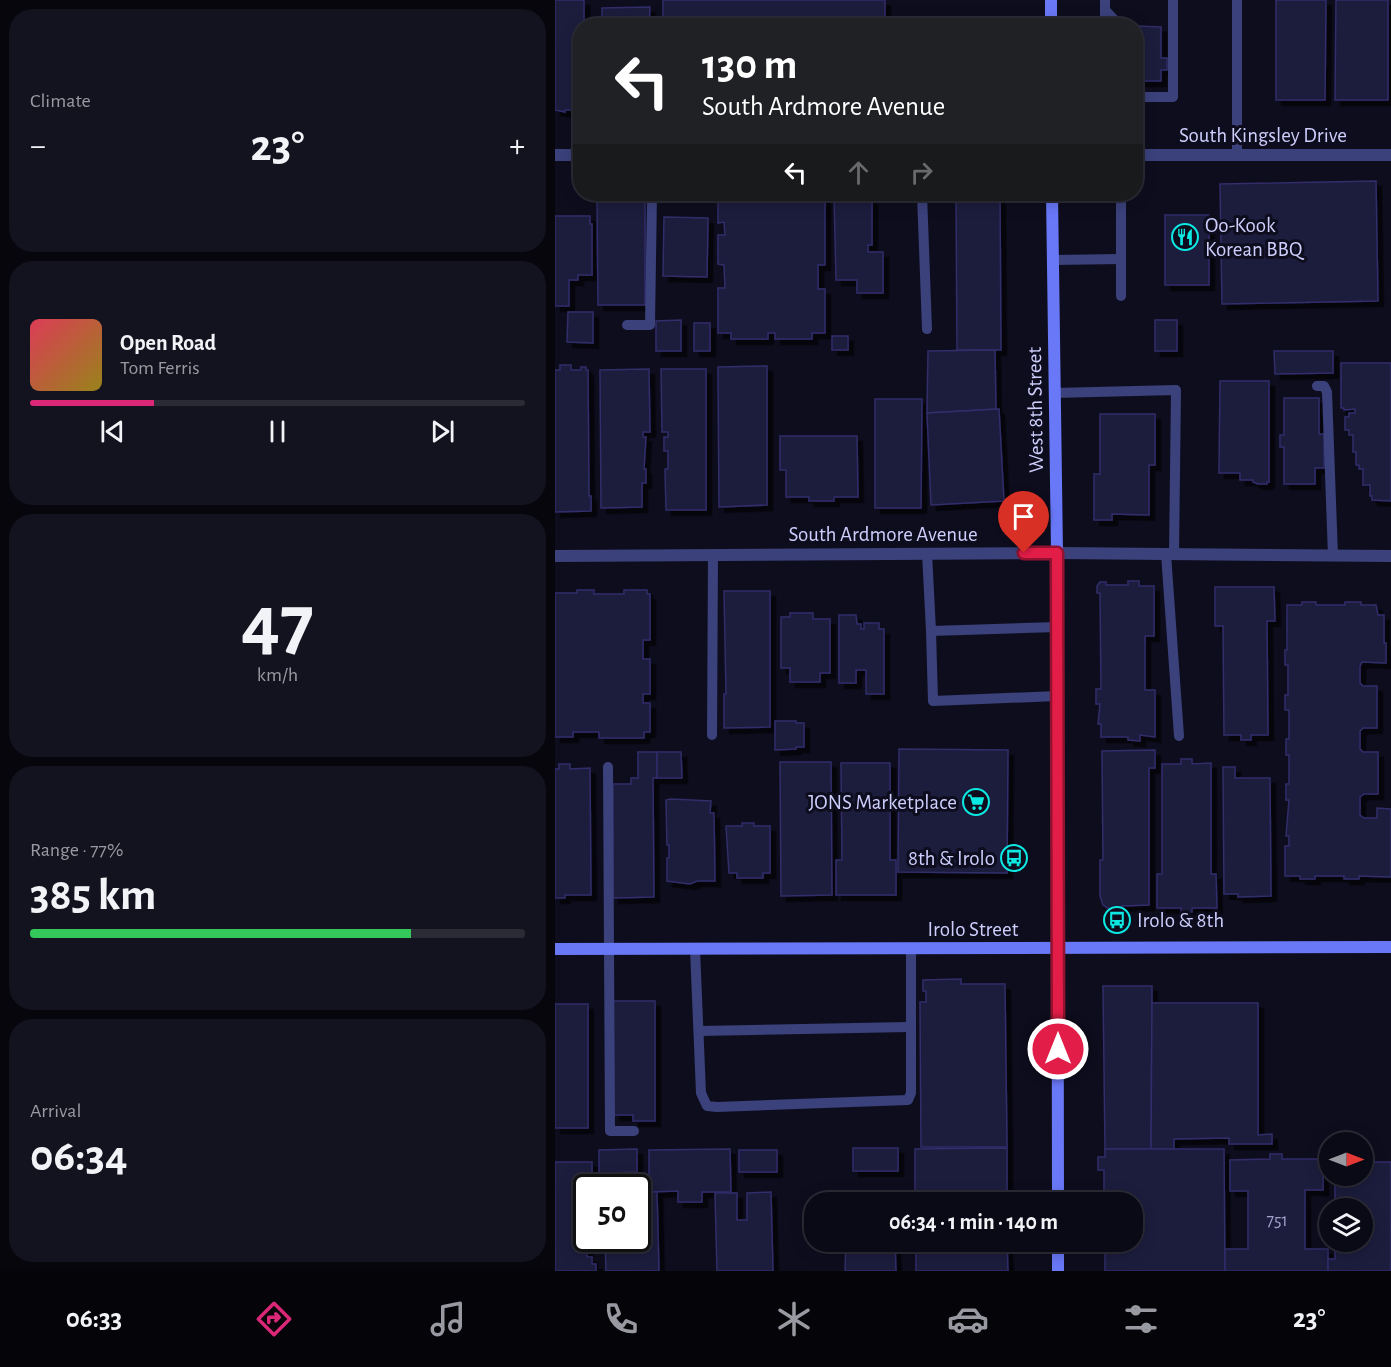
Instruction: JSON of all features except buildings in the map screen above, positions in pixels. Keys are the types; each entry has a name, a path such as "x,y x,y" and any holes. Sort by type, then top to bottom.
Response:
{"main road":[{"path":"1050,0 1051,18"},
{"name":"West 8th Street","path":"1052,201 1057,553 1058,1192"},
{"name":"Irolo Street","path":"555,949 1391,947"},
{"path":"1058,1252 1058,1271"}],"street":[{"path":"555,155 573,155"},
{"name":"South Kingsley Drive","path":"1143,155 1391,155"},
{"name":"South Ardmore Avenue","path":"555,556 1057,553 1391,556"}],"lane":[{"path":"1143,97 1173,97 1173,0"},
{"path":"1237,0 1237,155"},
{"path":"1105,5 1114,18"},
{"path":"627,325 650,325 652,201"},
{"path":"922,201 927,330"},
{"path":"1121,201 1121,296"},
{"path":"1053,260 1121,259"},
{"path":"1317,386 1324,386 1327,392 1333,556"},
{"path":"1055,393 1176,390 1170,554 1179,736"},
{"path":"927,554 933,701 1057,696"},
{"path":"712,735 713,555"},
{"path":"931,631 1057,627"},
{"path":"608,767 610,1131 634,1131"},
{"path":"695,949 701,1093 707,1106 717,1107 908,1100 911,1093 911,949"},
{"path":"700,1031 910,1027"}],"place":[{"name":"Oo-Kook Korean BBQ","path":"1185,237"},
{"name":"JONS Marketplace","path":"976,802"},
{"name":"8th & Irolo","path":"1014,858"},
{"name":"Irolo & 8th","path":"1117,920"}],"route":[{"path":"1024,553 1057,553 1058,1049"}]}
